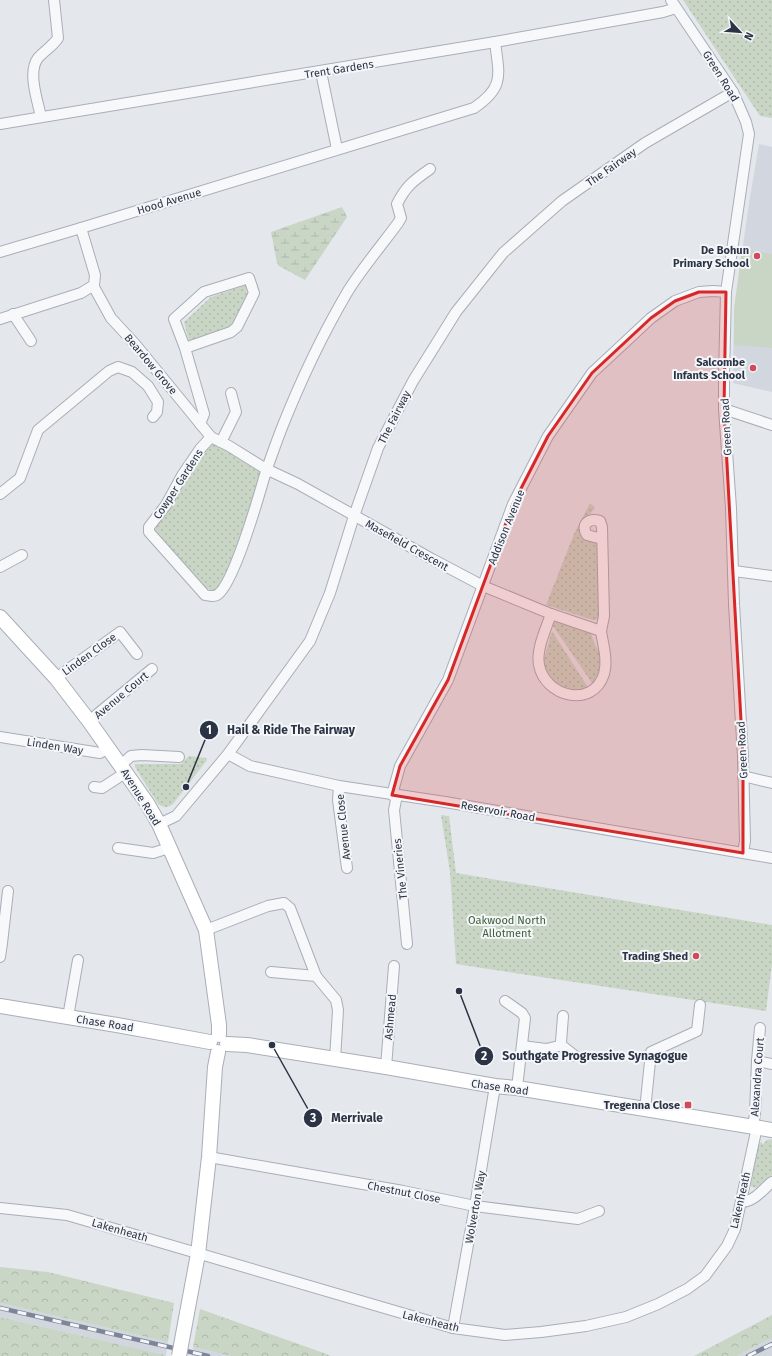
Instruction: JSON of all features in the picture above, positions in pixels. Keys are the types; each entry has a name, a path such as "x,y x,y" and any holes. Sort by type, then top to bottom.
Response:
{"street":[{"path":"41,117 34,80 34,69 38,57 58,38 54,0"},
{"name":"Trent Gardens","path":"0,124 321,72 664,12 674,4"},
{"name":"Green Road","path":"674,4 733,92 746,122 749,134 726,292 724,376 724,409 731,508 734,604 743,776 743,853"},
{"name":"Hood Avenue","path":"0,252 337,149 360,144 474,108 493,92 499,75 495,42"},
{"path":"321,72 337,149"},
{"name":"The Fairway","path":"159,824 176,816 228,754 310,641 330,593 354,516 378,448 413,381 456,312 503,253 562,201 645,143 733,92"},
{"name":"Cowper Gardens","path":"210,437 183,474 166,505 148,527 148,532 205,595 211,597 218,595 228,579 250,527 266,469 292,403 319,344 349,290 398,223 400,218 397,204 402,195 410,184 430,169"},
{"path":"0,319 81,293 94,285 95,275 81,228"},
{"path":"185,348 231,332 237,327 254,293 249,278 204,292 174,319 185,348 204,414 200,424"},
{"name":"Beardow Grove","path":"95,289 112,318 135,344 210,437"},
{"name":"Addison Avenue","path":"395,795 400,766 448,680 513,504 548,436 592,373 651,318 675,301 699,292 726,292"},
{"path":"13,314 31,340"},
{"path":"0,494 20,478 38,430 109,371 118,367 132,372 148,386 158,402 157,412 153,417"},
{"path":"221,442 236,412 231,393"},
{"path":"724,409 772,425"},
{"path":"210,437 266,469"},
{"name":"Masefield Crescent","path":"266,469 298,484 483,586 551,614 601,631"},
{"path":"551,614 540,650 539,663 541,672 546,681 551,687 566,695 576,696 595,689 599,685 604,674 606,662 601,631 604,616 602,539"},
{"path":"0,567 22,555"},
{"path":"734,571 772,576"},
{"name":"Avenue Road","path":"0,617 56,678 109,748 147,803 159,824 206,930 219,1025 218,1043 209,1157 198,1254 179,1356"},
{"name":"Linden Close","path":"56,678 120,632 137,654"},
{"name":"Avenue Court","path":"89,721 152,669"},
{"name":"Linden Way","path":"0,737 100,753 109,748"},
{"name":"Reservoir Road","path":"228,754 250,766 339,786 445,802 772,858"},
{"path":"94,787 102,788 123,769 131,756 142,755 179,757"},
{"path":"743,776 772,783"},
{"name":"Avenue Close","path":"339,786 338,800 347,868"},
{"name":"The Vineries","path":"395,795 394,810 408,944"},
{"path":"118,848 153,853 169,848"},
{"path":"0,957 8,891"},
{"path":"206,930 268,906 284,903 290,908 316,976 336,1000 338,1010 335,1060"},
{"path":"68,1017 78,960"},
{"name":"Ashmead","path":"386,1067 394,966"},
{"path":"271,972 316,976"},
{"path":"505,1001 524,1015 517,1088"},
{"path":"646,1110 651,1052 697,1031 700,1005"},
{"name":"Chase Road","path":"0,1006 218,1043 386,1067 772,1130"},
{"path":"561,1044 563,1016"},
{"name":"Alexandra Court","path":"755,1127 757,1061 760,1028"},
{"path":"522,1046 546,1049 559,1046 561,1044"},
{"path":"561,1044 575,1056"},
{"path":"757,1061 772,1064"},
{"name":"Wolverton Way","path":"453,1328 495,1086"},
{"name":"Lakenheath","path":"0,1208 67,1215 453,1328 505,1335 541,1332 586,1326 620,1318 658,1304 687,1289 705,1276 727,1246 734,1229 741,1202 755,1127"},
{"name":"Chestnut Close","path":"209,1157 403,1191 475,1206 578,1219 599,1211"},
{"path":"741,1202 747,1202 753,1199 772,1182"}],"highlighted area":[{"path":"699,292 726,292 724,409 743,757 743,853 392,795 400,766 448,680 513,504 548,436 592,373 651,318 675,301"}],"shaded area":[{"name":"De Bohun Primary School","path":"759,144 772,147 772,392 733,383 734,309"},
{"path":"0,1303 168,1342 166,1355 0,1317"},
{"path":"772,1338 772,1356 737,1356 751,1349"},
{"path":"193,1347 231,1356 192,1356"}],"green space":[{"path":"683,0 772,0 772,118 760,116"},
{"path":"342,207 347,217 305,280 279,266 277,263 271,232"},
{"path":"742,249 772,254 772,348 734,345 734,310"},
{"path":"246,285 247,296 232,327 189,341 184,322 211,297"},
{"path":"210,443 215,443 256,466 262,475 235,555 221,583 214,591 205,588 158,538 155,530 159,520 169,508 204,449"},
{"path":"590,503 595,508 582,524 583,531 586,536 591,540 598,542 602,613 598,619 593,620 546,605 574,534"},
{"path":"555,621 591,633 594,643 602,657 599,678 594,686 553,626"},
{"path":"552,631 589,689 576,693 554,684 546,672 544,659"},
{"path":"189,756 206,758 207,760 173,804 166,807 158,804 135,767 135,764 181,764"},
{"name":"Oakwood North Allotment","path":"441,815 449,816 456,873 772,925 772,964 766,1011 456,964 450,872"},
{"path":"772,1139 772,1175 756,1188 750,1186 758,1146 761,1142 763,1144 767,1140"},
{"path":"0,1267 48,1272 174,1303 168,1342 0,1303"},
{"path":"200,1309 331,1356 231,1356 193,1347"},
{"path":"772,1315 772,1338 737,1356 694,1356"},
{"path":"0,1317 166,1355 0,1356"}],"railway":[{"path":"0,1308 208,1356"},
{"path":"748,1356 772,1344"}],"place":[{"name":"De Bohun Primary School","path":"757,256"},
{"name":"Salcombe Infants School","path":"753,368"},
{"name":"Hail & Ride The Fairway","path":"186,787"},
{"name":"Trading Shed","path":"696,956"},
{"name":"Southgate Progressive Synagogue","path":"459,991"},
{"name":"Merrivale","path":"272,1045"},
{"name":"Tregenna Close","path":"688,1105"}]}
